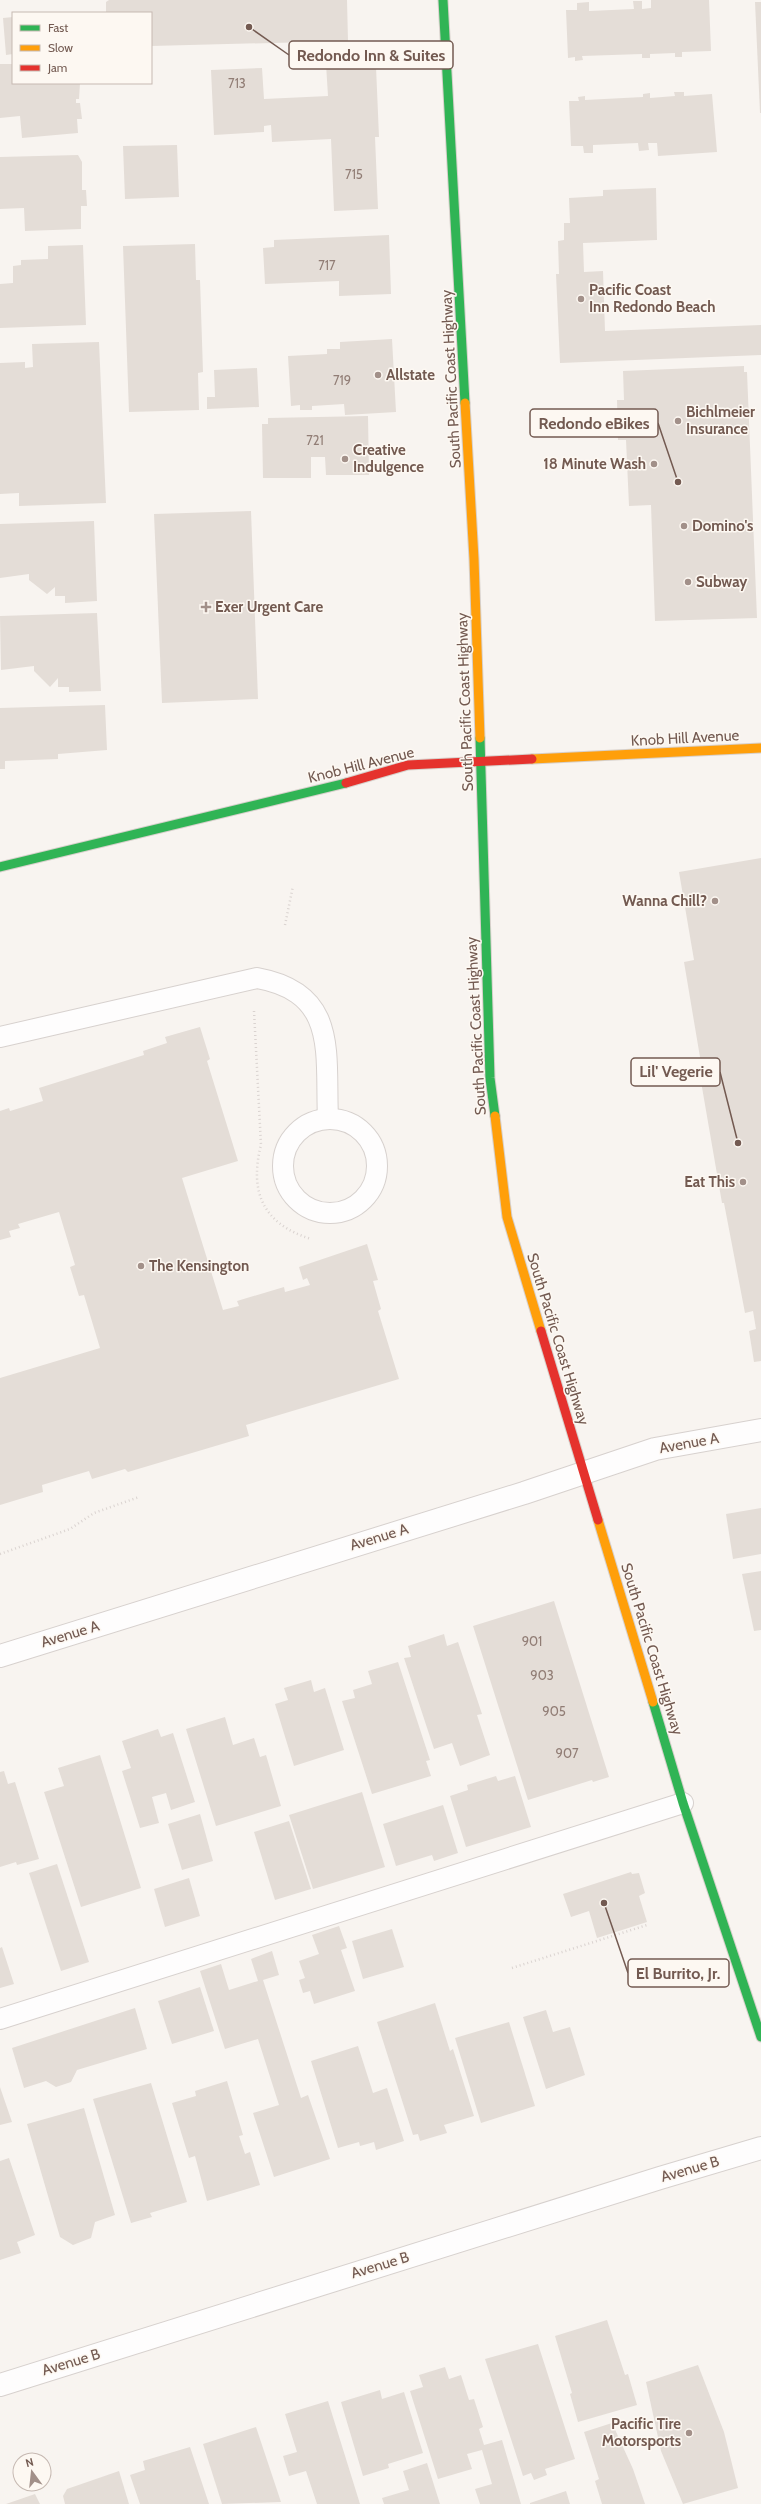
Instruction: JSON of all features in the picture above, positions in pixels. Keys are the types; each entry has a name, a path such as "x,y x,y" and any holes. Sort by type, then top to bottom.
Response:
{"main road":[{"name":"South Pacific Coast Highway","path":"443,0 471,486 490,1078 507,1216 683,1802 761,2037"},
{"name":"Knob Hill Avenue","path":"0,867 329,788 408,765 761,748"}],"street":[{"name":"Avenue A","path":"0,1656 584,1473 655,1449 761,1430"},
{"name":"Avenue B","path":"0,2384 660,2178 761,2148"}],"lane":[{"path":"0,1037 256,978 278,982 306,998 317,1013 324,1031 328,1119"},
{"path":"328,1119 352,1124 365,1134 374,1146 378,1162 377,1177 370,1192 359,1204 345,1211 329,1213 314,1210 294,1196 284,1178 283,1162 286,1148 295,1135 306,1125 328,1119"},
{"path":"0,2019 683,1802"}],"path":[{"path":"285,925 293,886"},
{"path":"254,1009 261,1145 257,1161 256,1183 263,1202 271,1214 290,1230 311,1238"},
{"path":"0,1554 70,1529 94,1513 139,1497"},
{"path":"512,1968 648,1925"}],"building":[{"path":"109,0 347,0 348,41 152,46 152,12 106,12 106,2"},
{"path":"651,0 709,0 711,51 682,52 682,57 675,57 675,53 650,54 650,58 642,58 642,54 582,56 583,60 575,61 575,57 568,58 566,10 577,10 577,3 589,2 589,11 634,9 633,1 642,1 642,9 651,8"},
{"path":"755,2 761,2 761,113 760,113"},
{"path":"12,17 12,54 6,55 3,18"},
{"path":"364,43 375,43 379,137 375,137 378,209 334,211 331,139 272,142 271,125 264,126 264,132 214,135 211,70 262,68 264,99 328,96 325,48 364,46"},
{"path":"0,64 12,64 12,84 80,84 79,99 76,99 76,103 80,103 82,119 77,119 78,133 22,138 20,116 0,118"},
{"path":"674,92 684,92 684,96 712,94 717,152 658,156 657,143 648,143 649,150 639,151 638,143 593,145 593,153 584,153 583,146 571,146 569,101 579,101 578,97 585,96 585,100 643,97 643,94 650,93 650,98 675,96"},
{"path":"177,145 179,197 125,199 123,146"},
{"path":"78,155 82,162 82,190 86,190 87,206 81,206 81,229 25,231 24,208 0,209 0,157"},
{"name":"Pacific Coast Inn Redondo Beach","path":"656,188 657,240 583,243 584,272 603,271 605,331 761,325 761,355 560,363 556,274 559,274 558,241 564,240 564,223 570,223 569,198 603,196 603,190"},
{"path":"389,235 391,294 339,296 339,281 265,284 263,248 274,247 274,240"},
{"path":"195,244 196,280 200,280 203,372 198,373 199,410 129,412 123,246"},
{"path":"83,245 86,325 0,328 0,284 13,283 13,266 21,265 21,260 48,259 48,246"},
{"path":"392,339 396,412 345,415 344,404 312,406 312,410 300,410 300,405 291,406 288,356 327,354 327,349 340,349 340,342"},
{"path":"99,342 106,503 19,506 19,493 0,494 0,363 25,362 25,368 33,367 32,344"},
{"path":"744,366 744,372 747,372 757,618 655,621 651,505 629,506 626,440 618,440 617,400 624,400 623,371"},
{"path":"257,368 259,407 207,409 207,397 215,397 214,370"},
{"path":"368,416 369,475 326,475 325,457 311,457 311,478 263,478 262,424 268,424 268,418"},
{"name":"Exer Urgent Care","path":"251,511 258,699 162,703 154,514"},
{"path":"94,521 97,601 65,603 65,596 55,596 55,587 47,594 29,580 29,574 0,578 0,524"},
{"path":"97,613 101,691 69,692 69,687 58,687 58,678 50,687 34,671 34,666 1,670 0,616"},
{"path":"105,705 107,750 58,754 58,759 5,761 5,769 0,769 0,708"},
{"path":"761,858 761,1361 754,1362 749,1331 756,1329 753,1311 745,1313 724,1203 722,1203 699,1070 702,1069 684,962 694,960 679,872"},
{"name":"The Kensington","path":"200,1027 210,1059 207,1061 238,1161 182,1178 223,1310 239,1306 237,1301 284,1287 285,1292 310,1285 307,1278 303,1280 299,1267 367,1244 378,1280 373,1281 381,1309 378,1311 399,1379 246,1425 249,1436 128,1472 125,1469 92,1479 89,1471 42,1485 43,1492 0,1505 0,1378 100,1348 84,1295 79,1296 70,1267 75,1265 59,1212 18,1224 20,1228 9,1231 11,1237 0,1240 0,1111 9,1108 10,1111 43,1101 39,1088 144,1055 143,1051 167,1043 165,1037"},
{"path":"761,1508 761,1554 733,1559 726,1514"},
{"path":"761,1571 761,1630 754,1631 742,1574"},
{"path":"554,1601 609,1777 593,1782 592,1780 528,1800 473,1626"},
{"path":"444,1634 447,1646 458,1642 482,1714 477,1715 490,1755 460,1766 452,1743 434,1749 404,1658 411,1657 408,1646"},
{"path":"398,1662 430,1760 426,1761 431,1776 372,1794 342,1701 355,1698 353,1690 372,1684 368,1671"},
{"path":"311,1680 314,1692 325,1688 344,1750 294,1766 275,1704 288,1700 284,1688"},
{"path":"225,1717 233,1745 254,1738 260,1757 266,1755 281,1806 216,1826 186,1729"},
{"path":"158,1729 161,1737 173,1733 195,1802 171,1810 166,1793 152,1797 159,1823 140,1828 122,1771 131,1768 122,1741"},
{"path":"100,1755 141,1888 81,1907 44,1792 64,1786 58,1768"},
{"path":"4,1771 8,1784 15,1782 39,1859 17,1865 16,1862 0,1867 0,1772"},
{"path":"496,1776 498,1781 515,1776 531,1827 466,1847 450,1796 468,1790 467,1785"},
{"path":"362,1792 385,1867 313,1889 289,1815"},
{"path":"443,1805 458,1853 434,1861 432,1855 396,1866 383,1824"},
{"path":"200,1814 213,1861 182,1870 168,1824"},
{"path":"289,1821 311,1889 275,1900 254,1832"},
{"path":"57,1864 89,1962 61,1971 29,1873"},
{"path":"631,1872 632,1874 639,1873 645,1893 639,1896 647,1922 597,1938 589,1911 571,1917 563,1894"},
{"path":"189,1878 200,1916 165,1927 154,1889"},
{"path":"339,1926 347,1948 341,1950 355,1991 314,2004 310,1991 303,1993 299,1980 305,1978 299,1961 319,1954 312,1935"},
{"path":"392,1929 404,1967 363,1979 352,1941"},
{"path":"2,1947 14,1984 0,1988 0,1948"},
{"path":"272,1951 279,1975 263,1980 301,2098 308,2095 330,2159 274,2177 253,2113 279,2105 258,2039 225,2049 200,1971 221,1964 229,1990 258,1981 251,1959"},
{"path":"200,1987 214,2031 172,2044 158,2001"},
{"path":"435,2003 450,2051 453,2049 474,2116 444,2125 447,2133 420,2141 418,2134 413,2135 377,2022"},
{"path":"135,2008 147,2049 77,2070 71,2082 56,2087 46,2081 24,2088 12,2048"},
{"path":"546,2010 553,2032 570,2027 585,2075 546,2089 523,2017"},
{"path":"509,2022 535,2106 481,2123 455,2038"},
{"path":"358,2046 373,2093 387,2088 404,2141 376,2150 374,2142 360,2146 359,2142 338,2148 311,2061"},
{"path":"227,2081 243,2135 239,2136 245,2154 250,2152 260,2185 207,2201 195,2156 189,2158 172,2103 196,2096 195,2091"},
{"path":"151,2083 187,2202 150,2213 152,2217 131,2223 93,2099"},
{"path":"0,2087 12,2122 0,2125"},
{"path":"84,2108 115,2215 95,2222 91,2238 73,2245 60,2237 27,2124"},
{"path":"9,2158 35,2235 17,2242 21,2253 0,2260 0,2161"},
{"path":"607,2320 625,2375 628,2374 637,2405 578,2422 570,2394 572,2393 555,2336"},
{"path":"538,2344 575,2459 545,2469 547,2475 534,2480 531,2473 523,2476 485,2359"},
{"path":"698,2365 724,2432 738,2488 683,2504 661,2451 646,2382"},
{"path":"445,2367 449,2379 461,2375 469,2400 474,2399 483,2427 479,2429 484,2445 502,2440 521,2504 480,2504 475,2489 492,2484 482,2450 467,2454 472,2469 438,2479 410,2391 423,2387 419,2375"},
{"path":"380,2390 382,2399 404,2392 423,2453 388,2464 389,2468 363,2476 341,2402"},
{"path":"328,2401 360,2504 317,2504 306,2471 289,2476 283,2456 297,2452 285,2414"},
{"path":"612,2423 633,2469 645,2504 602,2504 595,2481 599,2479 584,2432"},
{"path":"256,2427 281,2502 222,2504 203,2444"},
{"path":"190,2447 209,2504 140,2504 130,2475 145,2470 143,2461"},
{"path":"427,2463 440,2504 384,2504 382,2498 409,2490 403,2471"},
{"path":"119,2471 129,2504 65,2504 63,2496 67,2489"},
{"path":"566,2491 570,2504 530,2504 530,2503"},
{"path":"35,2494 40,2504 6,2504"}],"traffic: fast":[{"path":"443,0 465,403"},
{"path":"480,738 490,1078 495,1116"},
{"path":"0,867 346,783"},
{"path":"653,1702 683,1803 761,2037"}],"traffic: slow":[{"path":"465,403 474,559 480,738"},
{"path":"532,759 761,748"},
{"path":"495,1116 507,1217 541,1331"},
{"path":"598,1520 653,1702"}],"traffic: jam":[{"path":"346,783 408,765 532,759"},
{"path":"541,1331 598,1520"}],"place":[{"name":"Redondo Inn & Suites","path":"249,27"},
{"name":"Pacific Coast Inn Redondo Beach","path":"581,299"},
{"name":"Allstate","path":"378,375"},
{"name":"Bichlmeier Insurance","path":"678,421"},
{"name":"Creative Indulgence","path":"345,459"},
{"name":"18 Minute Wash","path":"654,464"},
{"name":"Redondo eBikes","path":"678,482"},
{"name":"Domino's","path":"684,526"},
{"name":"Subway","path":"688,582"},
{"name":"Exer Urgent Care","path":"206,607"},
{"name":"Wanna Chill?","path":"715,901"},
{"name":"Lil' Vegerie","path":"738,1143"},
{"name":"Eat This","path":"743,1182"},
{"name":"The Kensington","path":"141,1266"},
{"name":"El Burrito, Jr.","path":"604,1903"},
{"name":"Pacific Tire Motorsports","path":"689,2433"}]}
